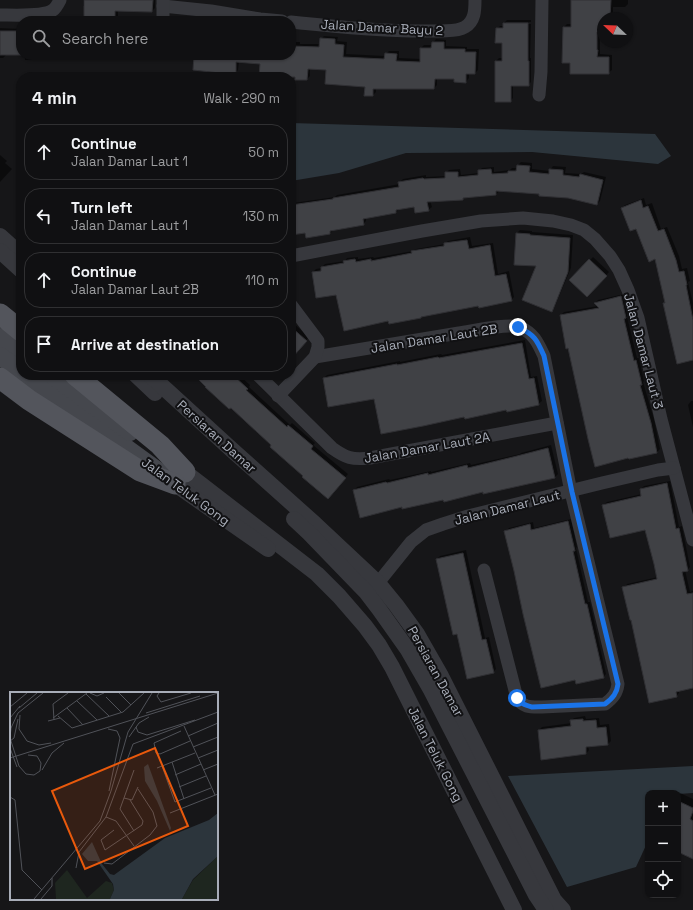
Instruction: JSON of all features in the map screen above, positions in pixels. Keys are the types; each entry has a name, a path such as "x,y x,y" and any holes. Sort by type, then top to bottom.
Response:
{"main road":[{"path":"0,314 16,327"},
{"path":"0,336 12,362"},
{"path":"20,380 29,400 140,471 180,478"},
{"name":"Jalan Teluk Gong","path":"33,380 180,478"},
{"name":"Jalan Teluk Gong","path":"58,380 180,478"},
{"path":"81,380 160,445 180,478"}],"street":[{"path":"0,15 44,14 52,11 60,0"},
{"name":"Jalan Damar Bayu 2","path":"296,22 390,30 458,30 466,27 471,22 474,16 475,0"},
{"path":"539,95 541,72 542,0"},
{"path":"163,16 163,3 242,16"},
{"name":"Jalan Damar Laut 3","path":"296,255 481,221 523,218 571,225 584,230 595,239 610,256 619,270 638,318 693,540"},
{"path":"0,236 16,250"},
{"path":"0,251 16,265"},
{"path":"296,312 318,341 315,357 296,377"},
{"name":"Jalan Damar Laut 2B","path":"315,357 508,326 518,327 529,332 537,340 544,356 572,492 618,684 615,696 605,704 532,707 520,703 517,698 484,570"},
{"name":"Persiaran Damar","path":"141,380 309,533 372,588 396,605 421,640 445,683 554,900 562,910"},
{"name":"Persiaran Damar","path":"155,380 315,524 372,588 379,609 408,650 536,895 546,910"},
{"name":"Jalan Damar Laut 2A","path":"263,380 332,448 350,459 358,460 557,423"},
{"path":"278,396 293,380"},
{"name":"Jalan Damar Laut","path":"372,588 411,542 426,530 468,516 658,470 674,468"},
{"name":"Jalan Teluk Gong","path":"180,478 317,574 365,626 379,645 392,667 514,910"}],"shaded area":[{"path":"296,123 655,134 671,156 658,164 532,152 406,153 339,173 296,180"},
{"path":"693,766 693,793 681,794 681,790 645,790 645,848 636,867 567,887 508,776"}],"building":[{"path":"84,0 153,0 152,12 115,11 115,16 84,16"},
{"path":"571,0 611,0 610,12 597,12 597,57 609,57 609,74 570,74 570,63 562,63 563,27 571,27"},
{"path":"503,23 528,23 529,86 511,86 511,102 495,102 495,61 502,61 502,43 495,43 496,28 503,28"},
{"path":"0,31 16,31 16,55 0,55"},
{"path":"320,38 335,39 335,44 344,45 343,57 384,59 385,53 397,54 396,61 420,62 420,48 431,48 432,42 444,42 444,49 465,49 465,52 476,52 475,74 466,74 466,83 454,82 454,79 435,79 434,89 373,89 373,96 364,96 365,87 325,84 326,70 308,69 307,80 296,80 296,72 259,72 260,64 236,62 236,72 193,70 194,60 296,60 296,46 319,47"},
{"path":"517,165 530,166 529,172 549,174 549,169 563,170 563,175 579,177 580,174 603,180 597,205 568,198 496,191 496,195 463,198 463,200 427,202 429,211 415,213 414,207 396,210 396,213 363,219 364,225 330,231 330,234 306,238 305,233 296,234 296,204 399,187 398,182 423,178 445,178 445,172 458,172 458,177 478,175 478,170 491,169 492,174 516,171"},
{"path":"641,200 643,208 648,206 658,231 664,229 679,272 684,271 693,320 693,360 677,364 655,259 649,262 636,229 630,231 621,208"},
{"path":"516,233 570,238 568,272 552,312 522,300 536,266 514,265"},
{"path":"467,240 469,249 490,245 495,276 506,274 512,301 479,308 478,306 389,324 388,321 344,331 336,295 316,298 312,272 321,271 321,267 344,263 343,261 355,259 356,262 371,259 371,261 412,253 411,251 444,246 444,243"},
{"path":"589,259 607,276 587,297 569,280"},
{"path":"621,296 626,318 624,319 634,361 636,360 642,385 640,385 651,423 657,453 628,458 595,467 568,348 566,349 560,315 599,308 594,303"},
{"path":"296,331 307,341 296,353"},
{"path":"522,343 529,379 534,378 539,405 507,412 506,410 465,419 464,417 381,434 374,399 328,407 323,378"},
{"path":"199,380 238,380 248,389 246,390 287,427 288,425 313,446 311,449 346,478 328,499 270,447 271,445 231,408 229,409"},
{"path":"548,448 555,478 483,494 483,492 444,502 443,500 402,509 402,507 360,518 353,490 428,473 428,475 467,465 468,468"},
{"path":"667,483 676,529 679,528 688,571 682,572 687,594 693,593 693,688 676,692 677,697 649,703 631,620 622,587 657,579 654,564 645,530 610,538 602,505 641,496 640,489"},
{"path":"568,521 585,604 587,604 604,678 576,684 575,680 541,688 504,531 530,524 531,530"},
{"path":"463,553 482,640 486,639 494,673 467,679 457,634 453,635 436,559"},
{"path":"583,719 583,721 596,720 597,728 606,727 608,745 586,747 586,754 541,760 538,730 571,726 570,720"},
{"path":"681,802 693,808 690,819 693,821 693,859 681,853"}],"route":[{"path":"517,698 520,703 532,707 605,704 615,696 618,684 572,492 544,356 537,340 529,332 518,327"}]}
